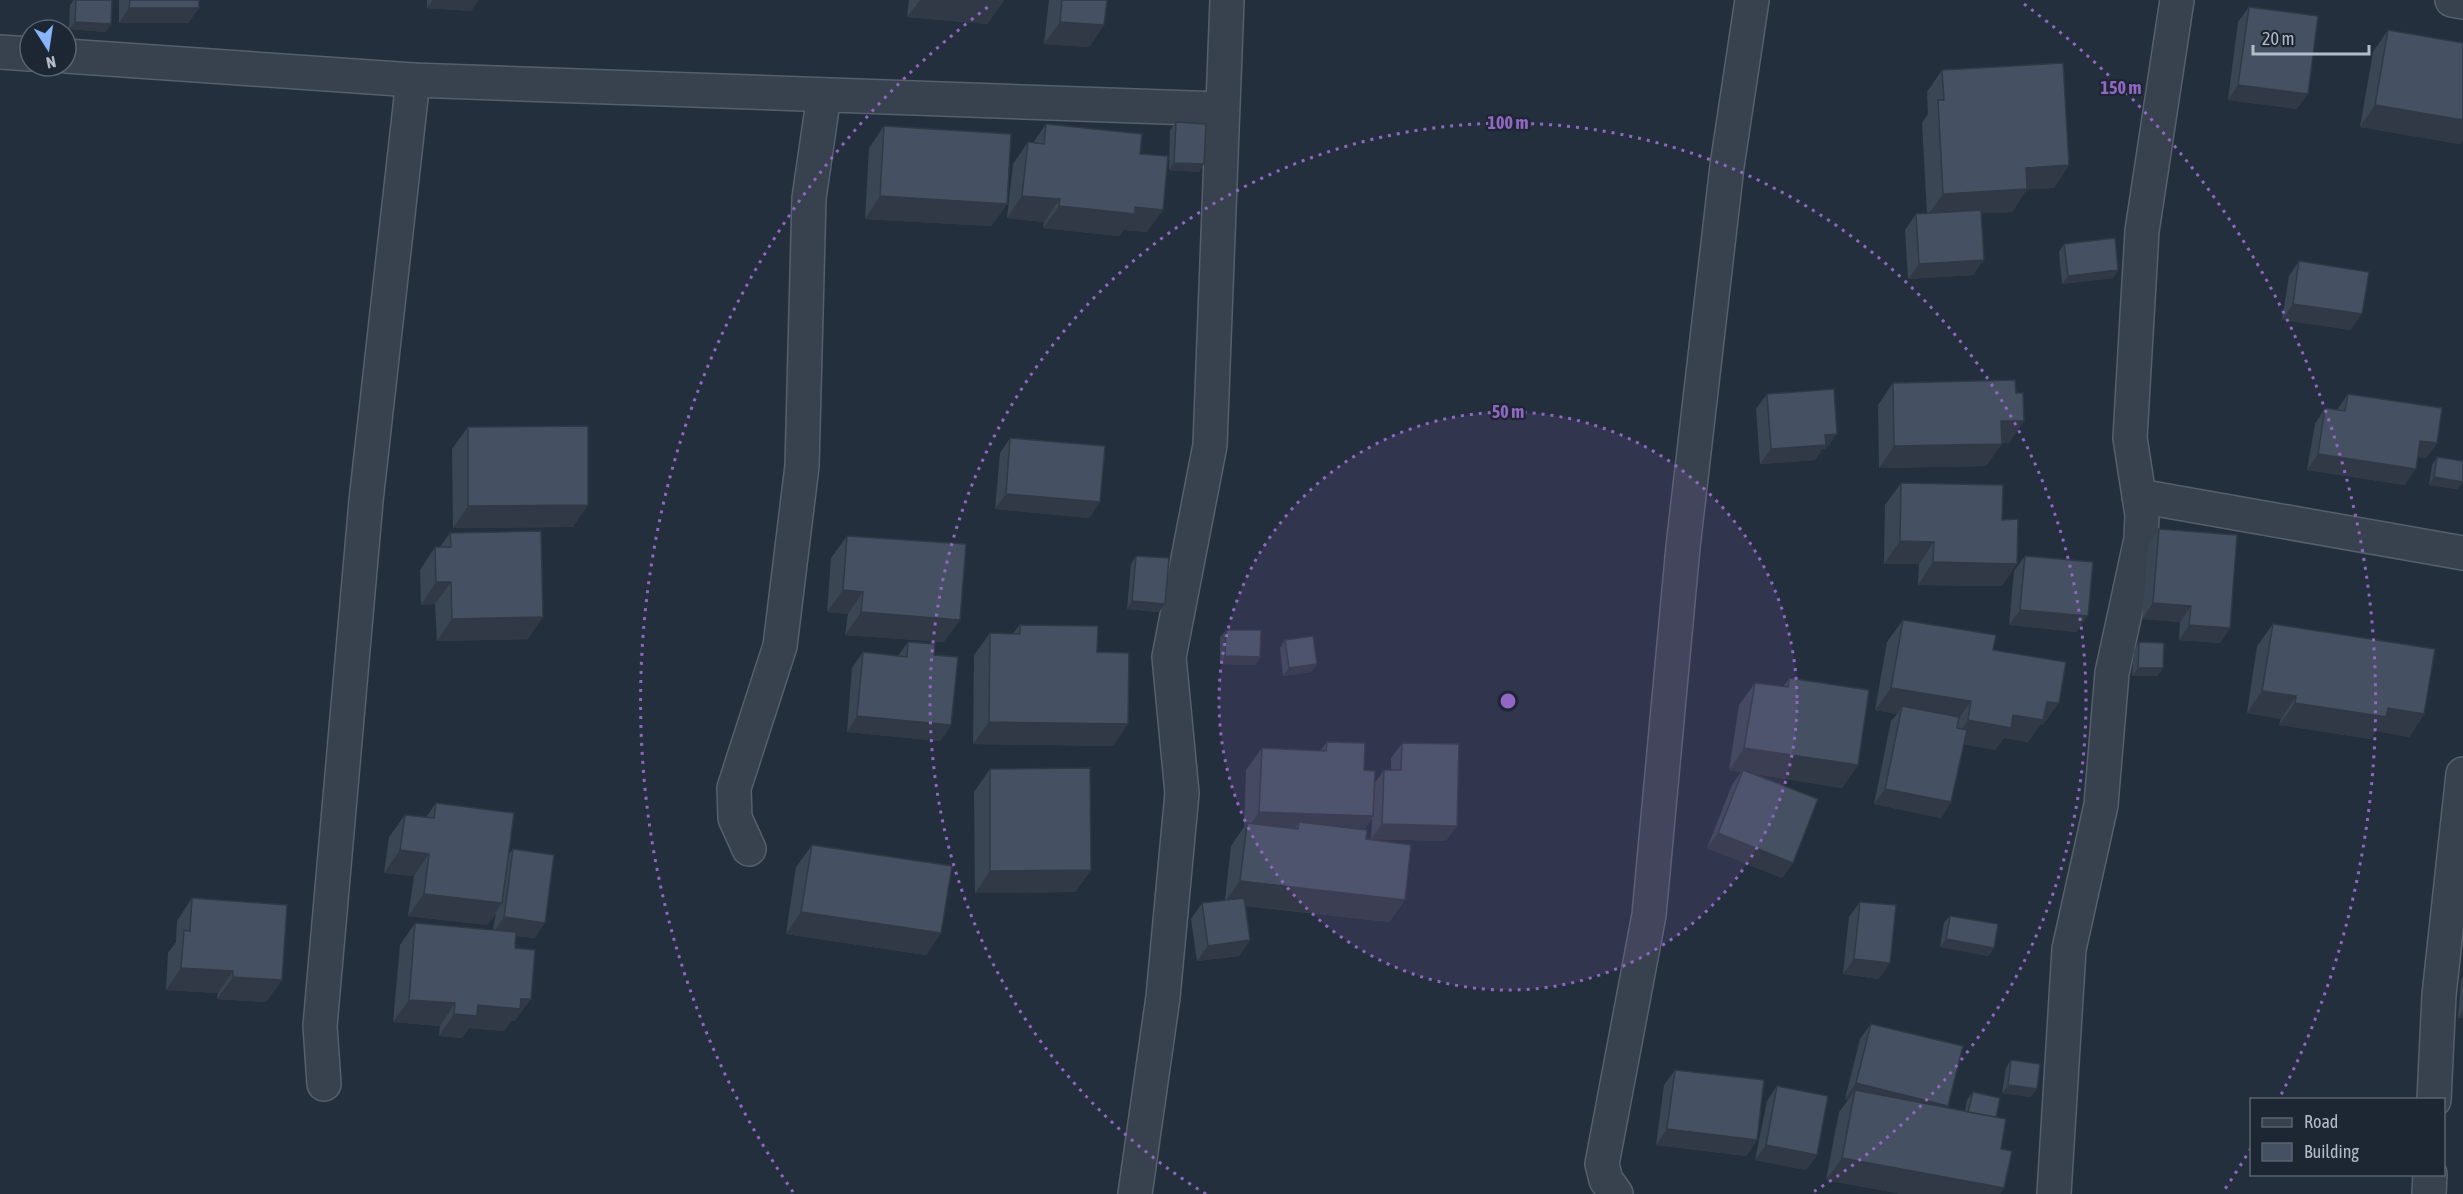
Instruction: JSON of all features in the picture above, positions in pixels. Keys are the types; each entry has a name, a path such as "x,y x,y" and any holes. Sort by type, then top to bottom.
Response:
{"street":[{"path":"1135,1194 1163,997 1182,793 1169,657 1210,445 1221,109 1227,0"},
{"path":"1616,1194 1606,1180 1602,1164 1649,915 1683,547 1727,166 1752,0"},
{"path":"2054,1194 2069,949 2101,805 2112,673 2140,538 2142,515 2130,438 2142,231 2177,0"},
{"path":"2452,0 2463,2"},
{"path":"0,52 18,53"},
{"path":"78,57 414,80 1221,109"},
{"path":"324,1083 320,1026 366,501 414,80"},
{"path":"749,849 735,818 734,788 780,646 802,466 809,198 824,95"},
{"path":"2139,496 2463,554"},
{"path":"2434,1098 2439,995 2463,774"},
{"path":"2429,1194 2430,1176"}],"building":[{"path":"76,0 112,0 111,24 78,22 78,18 75,18"},
{"path":"130,0 199,0 199,8 129,8"},
{"path":"1062,0 1107,0 1104,25 1060,22"},
{"path":"2249,7 2318,16 2308,94 2238,85"},
{"path":"2388,30 2463,43 2463,120 2375,105"},
{"path":"2063,63 2069,165 2026,168 2027,189 1943,194 1938,100 1944,100 1942,70"},
{"path":"1176,122 1206,124 1204,164 1174,163"},
{"path":"1046,124 1142,134 1140,154 1168,156 1163,210 1135,207 1135,214 1059,206 1060,199 1022,196 1028,142 1044,144"},
{"path":"884,126 1011,134 1007,204 880,196"},
{"path":"1981,210 1984,260 1919,264 1916,214"},
{"path":"2115,238 2118,270 2068,276 2064,244"},
{"path":"2299,261 2369,272 2362,314 2293,304"},
{"path":"2015,380 2016,393 2023,393 2024,421 2001,421 2002,444 1894,446 1893,383"},
{"path":"1834,389 1837,434 1825,435 1826,445 1771,449 1767,394"},
{"path":"2348,394 2442,408 2437,443 2420,441 2416,469 2318,454 2325,408 2345,411"},
{"path":"588,426 588,505 468,506 468,427"},
{"path":"1010,438 1105,446 1100,502 1006,494"},
{"path":"2437,457 2463,461 2463,482 2434,477"},
{"path":"1901,483 2003,485 2002,520 2018,519 2017,564 1933,562 1934,542 1900,541"},
{"path":"2159,529 2237,535 2230,628 2189,625 2191,606 2153,603"},
{"path":"541,531 543,617 452,619 451,582 436,582 435,547 451,547 450,533"},
{"path":"847,536 966,544 960,620 861,612 863,592 843,590"},
{"path":"1136,556 1169,558 1165,604 1132,601"},
{"path":"2025,556 2093,562 2088,616 2020,610"},
{"path":"1903,620 1996,635 1993,650 2066,662 2059,703 2047,702 2043,720 2013,715 2011,728 1968,720 1971,701 1891,688"},
{"path":"2273,624 2435,649 2424,714 2388,708 2386,717 2295,703 2296,696 2262,691"},
{"path":"1020,625 1098,626 1097,652 1129,653 1128,724 989,722 990,633 1020,634"},
{"path":"1226,630 1261,630 1260,657 1225,656"},
{"path":"1313,636 1317,664 1289,668 1285,640"},
{"path":"908,642 935,644 934,655 958,657 951,725 857,716 863,652 907,657"},
{"path":"2139,642 2164,643 2163,668 2138,668"},
{"path":"1789,678 1869,690 1858,765 1744,748 1755,683 1788,687"},
{"path":"1902,706 1959,717 1957,728 1967,730 1951,802 1885,789"},
{"path":"1327,742 1365,743 1364,770 1375,771 1373,816 1259,812 1262,748 1326,751"},
{"path":"1402,743 1459,744 1457,826 1382,824 1384,770 1401,770"},
{"path":"1090,768 1091,870 990,871 990,769"},
{"path":"1743,770 1818,799 1793,863 1718,833"},
{"path":"436,803 514,813 502,903 424,894 429,854 400,850 405,815 434,818"},
{"path":"1299,822 1367,830 1366,839 1411,845 1405,900 1240,881 1247,823 1298,829"},
{"path":"812,845 952,866 941,933 801,912"},
{"path":"513,849 554,855 545,923 504,917"},
{"path":"192,898 287,905 282,980 233,977 233,971 181,968 184,930 190,931"},
{"path":"1244,898 1250,940 1208,946 1202,903"},
{"path":"1860,902 1896,905 1890,963 1854,959"},
{"path":"1950,916 1998,924 1994,948 1946,939"},
{"path":"415,923 516,932 515,948 535,950 531,999 521,999 520,1009 478,1005 477,1016 454,1014 455,1003 409,1000"},
{"path":"1871,1024 1963,1046 1948,1106 1856,1083"},
{"path":"2011,1060 2040,1064 2037,1089 2008,1085"},
{"path":"1675,1070 1764,1080 1757,1140 1667,1129"},
{"path":"1777,1086 1828,1096 1817,1155 1766,1145"},
{"path":"1855,1090 2006,1119 2001,1149 2012,1151 2004,1188 1842,1158"},
{"path":"1973,1092 2000,1098 1996,1117 1968,1112"}]}
